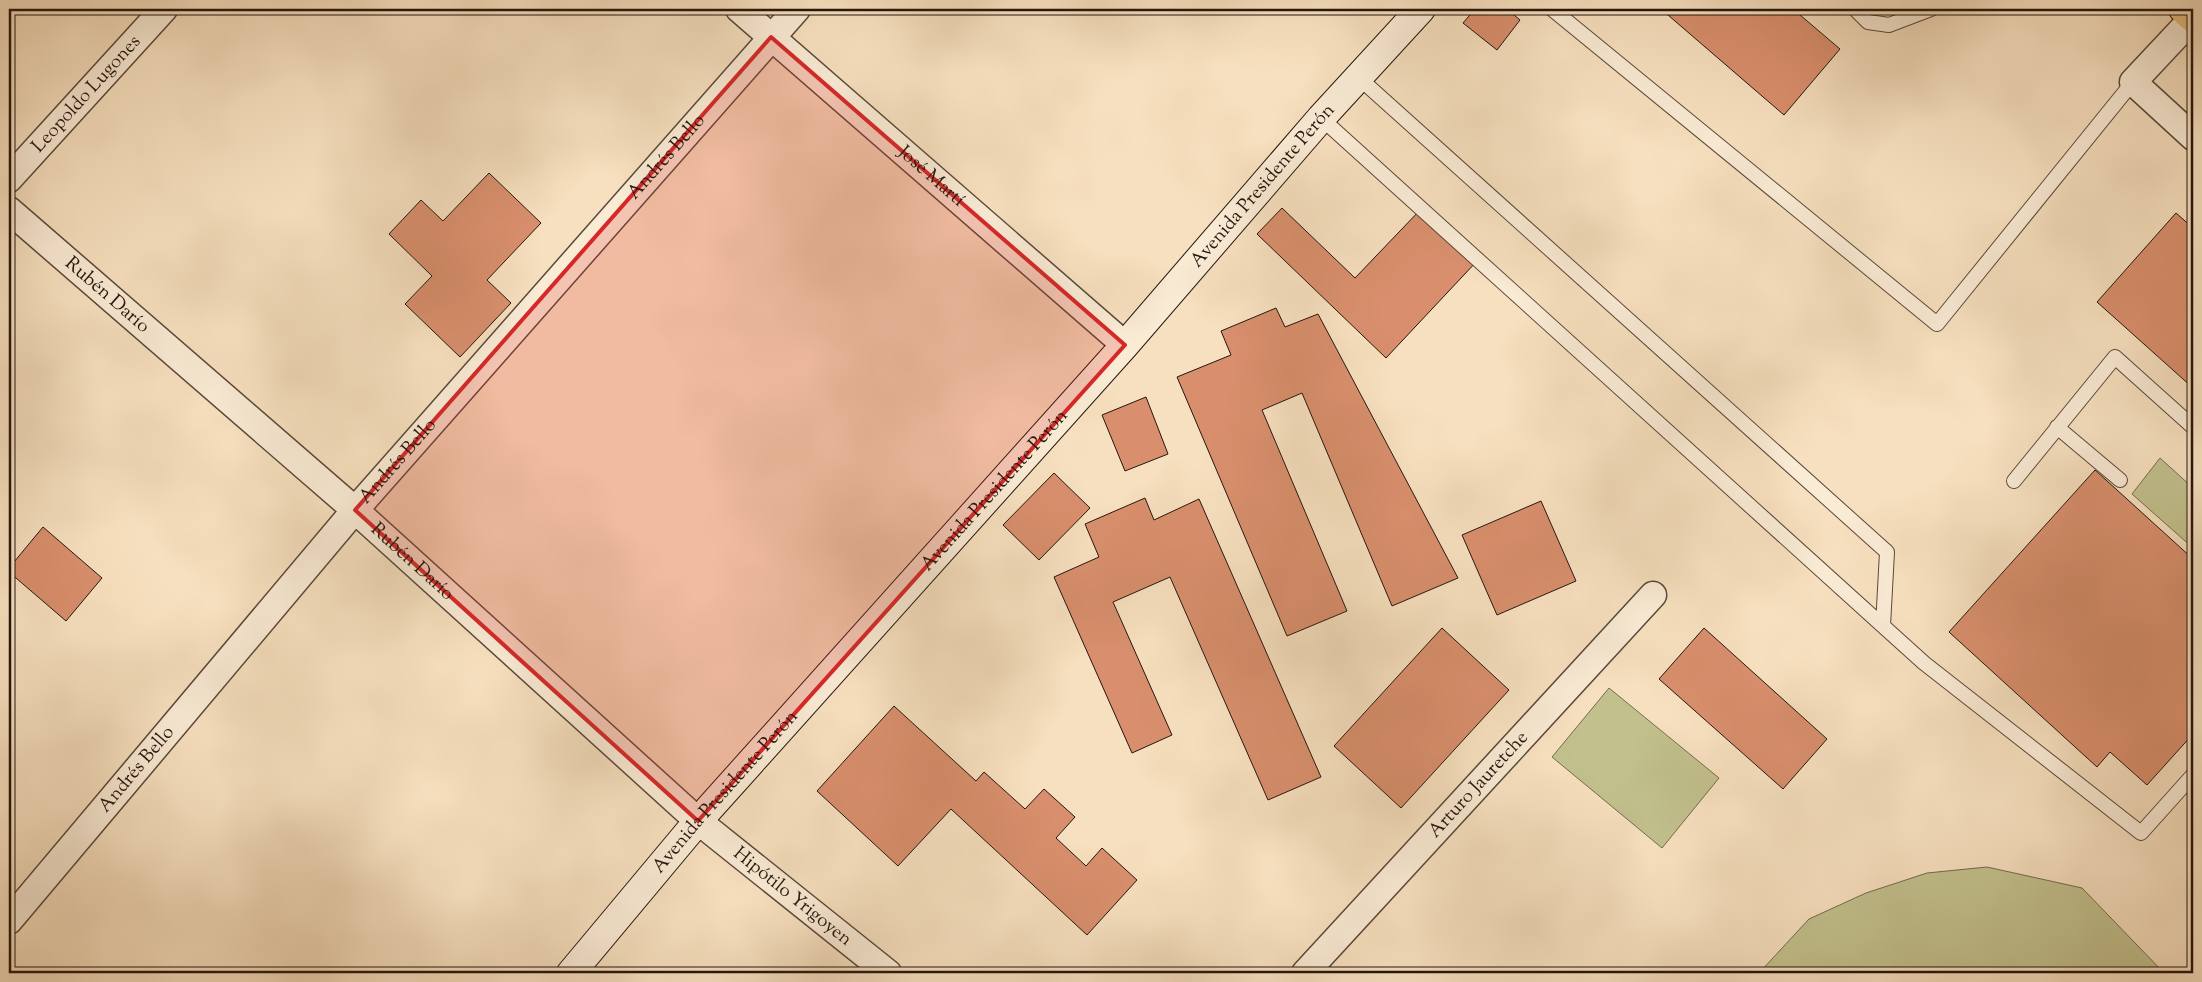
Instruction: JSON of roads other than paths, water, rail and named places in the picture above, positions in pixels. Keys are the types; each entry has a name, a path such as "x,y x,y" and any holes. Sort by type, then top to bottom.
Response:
{"highway":[{"path":"2183,9 2193,18"}],"main road":[{"name":"Avenida Presidente Perón","path":"571,973 698,821 1124,345 1321,118 1421,9"}],"street":[{"name":"Leopoldo Lugones","path":"9,180 164,9"},
{"name":"José Martí","path":"739,9 1124,345"},
{"name":"Andrés Bello","path":"9,921 355,510 797,9"},
{"path":"2193,18 2133,82 2193,137"},
{"name":"Rubén Darío","path":"9,210 355,510 698,821"},
{"name":"Arturo Jauretche","path":"1305,973 1652,595"},
{"name":"Hipótilo Yrigoyen","path":"698,821 888,973"}],"lane":[{"path":"1552,9 1937,324 2133,82"},
{"path":"1855,9 1868,22 1889,25 1931,9"},
{"path":"1358,77 1888,552 1883,626"},
{"path":"1321,118 1924,662 2141,833 2193,775"},
{"path":"2014,481 2115,356 2193,427"},
{"path":"2058,427 2120,480"}]}
